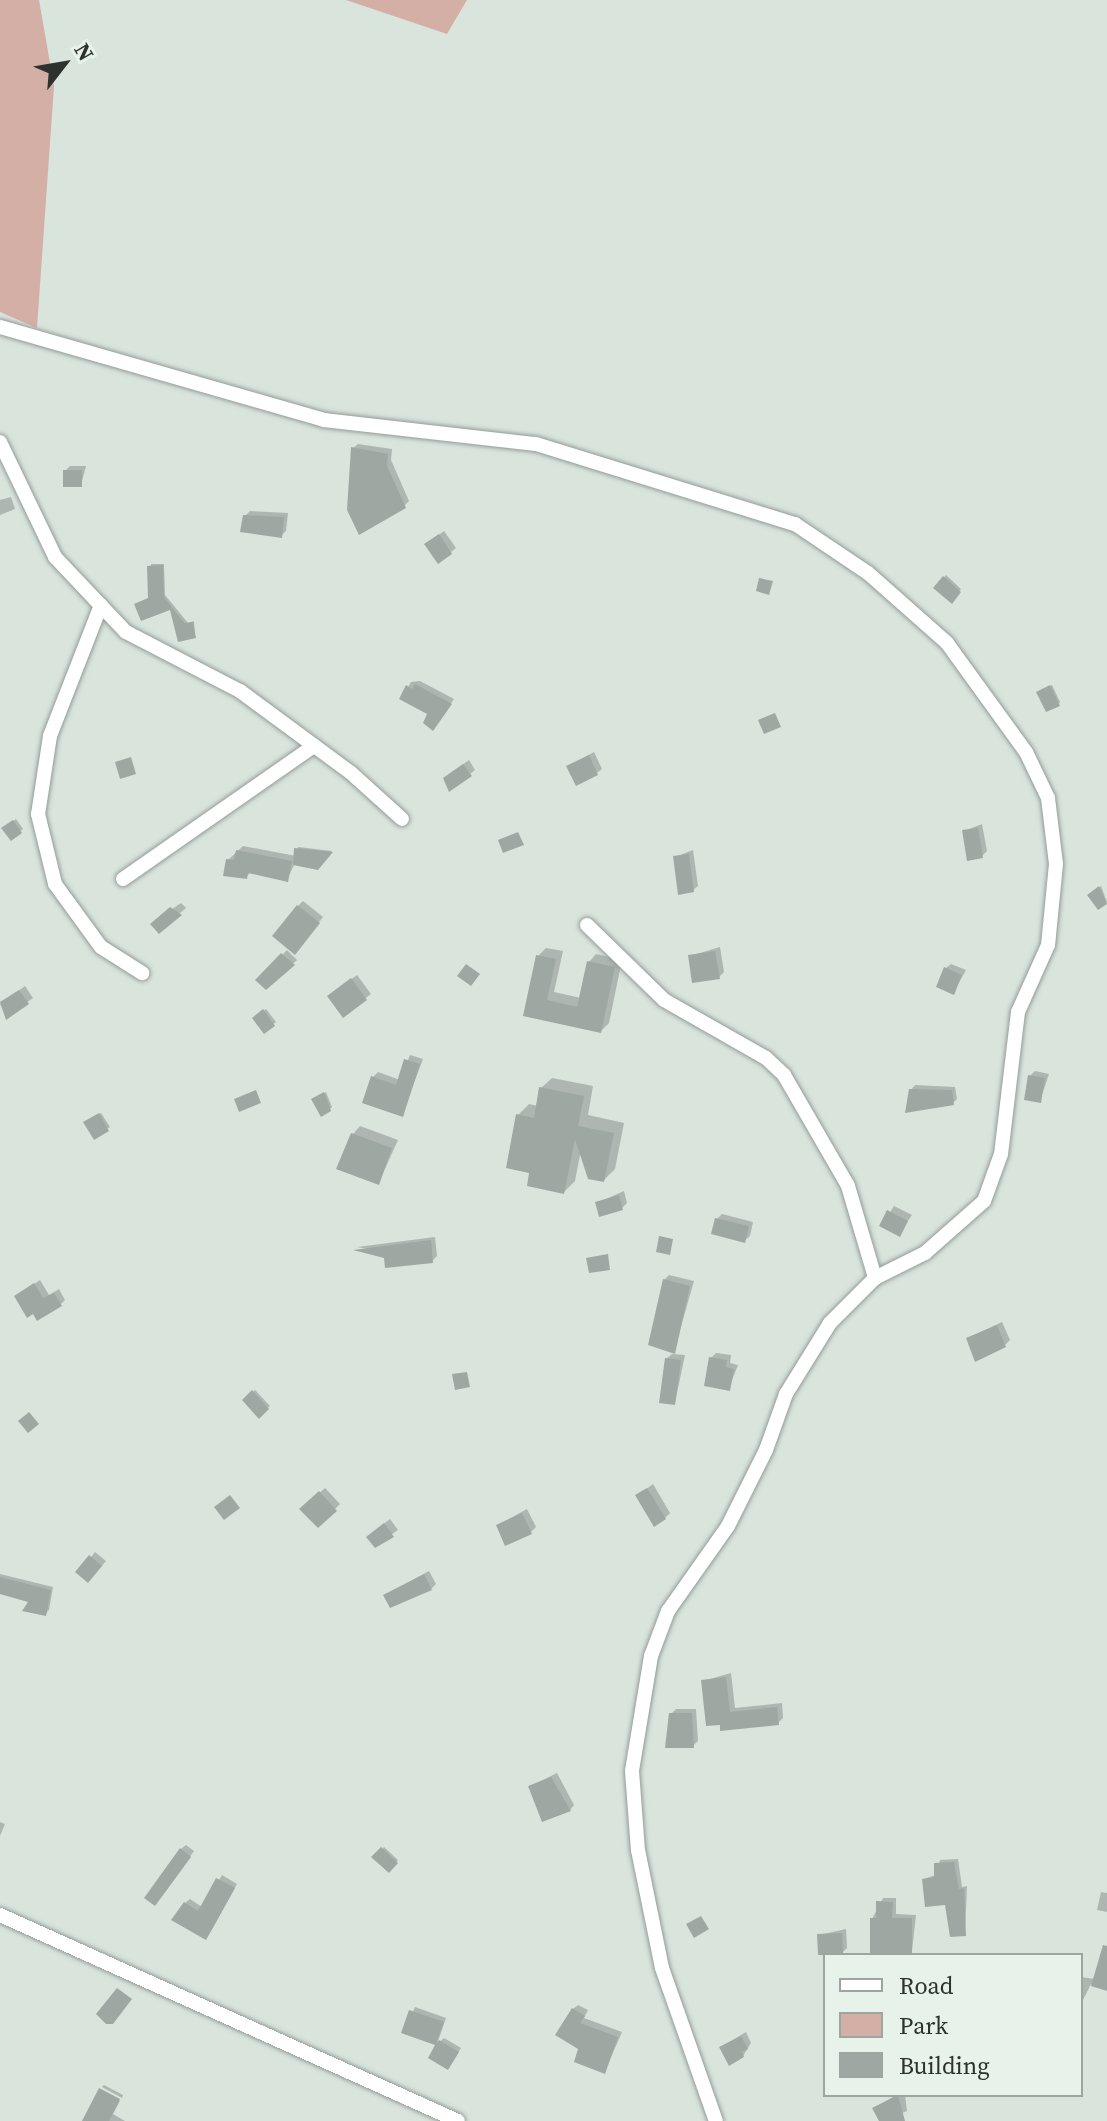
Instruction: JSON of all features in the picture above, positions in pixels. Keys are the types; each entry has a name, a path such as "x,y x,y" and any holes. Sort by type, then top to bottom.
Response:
{"street":[{"path":"0,327 271,407 389,431 487,436 536,444 760,512 824,541 947,643 1026,752 1048,798 1055,824 1053,906 1048,945 1018,1012 1001,1154 984,1201 925,1253 875,1278 830,1323 804,1362 728,1526 668,1611 642,1698 632,1804 640,1865 674,2008 716,2121"},
{"path":"0,442 55,557 126,632 240,691 314,746 402,819"},
{"path":"101,605 50,736 38,814 55,884 101,947 142,973"},
{"path":"123,879 314,746"},
{"path":"587,925 664,1000 766,1058 784,1075 848,1186 875,1278"},
{"path":"0,1915 458,2121"},
{"path":"421,2104 429,2121"}],"green space":[{"path":"0,0 39,0 54,86 37,328 0,312"},
{"path":"346,0 467,0 447,34"}],"building":[{"path":"351,447 388,454 387,466 406,508 359,535 347,510"},
{"path":"63,470 82,470 82,487 63,487"},
{"path":"243,515 284,517 282,538 240,532"},
{"path":"439,534 452,554 438,564 424,544"},
{"path":"163,565 164,597 185,623 193,622 196,638 178,642 170,610 141,621 134,604 148,598 147,566"},
{"path":"943,576 961,592 952,604 933,588"},
{"path":"759,578 773,581 769,595 756,591"},
{"path":"415,684 452,704 433,731 423,723 427,714 399,699 406,685 412,689"},
{"path":"1050,685 1060,706 1046,712 1036,692"},
{"path":"775,713 781,727 764,734 758,720"},
{"path":"589,755 598,775 576,786 566,766"},
{"path":"131,757 136,774 120,779 115,762"},
{"path":"463,764 472,776 449,792 443,778"},
{"path":"13,820 22,833 11,841 1,828"},
{"path":"978,828 983,858 967,861 962,830"},
{"path":"518,832 524,845 503,853 498,840"},
{"path":"294,848 333,852 318,870 293,865"},
{"path":"236,850 292,861 288,882 248,873 247,879 223,876 226,859 234,860"},
{"path":"689,854 694,892 678,895 673,856"},
{"path":"1099,886 1107,904 1098,910 1087,895"},
{"path":"297,905 320,923 295,955 272,936"},
{"path":"170,907 182,915 159,934 150,924"},
{"path":"715,951 720,979 692,983 688,955"},
{"path":"281,953 295,965 266,990 255,980"},
{"path":"536,955 556,959 547,1000 577,1007 587,961 615,967 601,1033 523,1016"},
{"path":"466,964 480,974 471,986 457,976"},
{"path":"944,967 962,975 954,995 936,987"},
{"path":"351,978 367,1000 343,1018 327,996"},
{"path":"19,990 29,1004 6,1020 0,1002"},
{"path":"263,1009 275,1026 264,1034 252,1018"},
{"path":"404,1059 420,1064 403,1117 362,1103 371,1076 396,1085"},
{"path":"1028,1075 1045,1078 1041,1103 1024,1100"},
{"path":"539,1087 584,1096 578,1126 614,1133 604,1182 588,1179 575,1139 564,1194 527,1186 529,1173 506,1168 516,1114 534,1118"},
{"path":"909,1089 952,1090 954,1105 905,1113"},
{"path":"256,1090 261,1103 239,1112 234,1099"},
{"path":"324,1092 331,1111 321,1117 311,1099"},
{"path":"99,1113 109,1131 94,1140 83,1122"},
{"path":"351,1133 392,1148 379,1185 336,1169"},
{"path":"619,1195 623,1210 599,1217 595,1202"},
{"path":"887,1210 908,1221 900,1237 879,1226"},
{"path":"715,1218 749,1226 745,1243 711,1234"},
{"path":"659,1236 673,1239 670,1255 656,1252"},
{"path":"431,1240 433,1263 385,1268 384,1258 353,1250"},
{"path":"608,1254 610,1270 589,1273 586,1258"},
{"path":"663,1279 690,1286 675,1354 648,1345"},
{"path":"34,1283 43,1298 54,1293 62,1306 37,1321 33,1314 27,1318 14,1296"},
{"path":"997,1325 1006,1347 975,1362 966,1338"},
{"path":"709,1357 727,1360 726,1367 734,1369 730,1391 704,1386"},
{"path":"665,1358 681,1360 675,1405 659,1403"},
{"path":"467,1372 470,1387 455,1390 452,1374"},
{"path":"252,1390 269,1409 259,1419 242,1400"},
{"path":"29,1412 39,1424 28,1433 18,1421"},
{"path":"647,1488 666,1519 654,1527 635,1495"},
{"path":"319,1491 337,1511 318,1528 299,1509"},
{"path":"230,1495 240,1508 224,1520 214,1507"},
{"path":"522,1513 532,1534 505,1546 496,1525"},
{"path":"384,1523 394,1537 375,1548 366,1537"},
{"path":"89,1555 102,1566 88,1583 75,1572"},
{"path":"424,1574 432,1590 390,1608 383,1595"},
{"path":"0,1577 51,1590 46,1616 22,1611 28,1602 0,1594"},
{"path":"726,1677 730,1712 777,1707 779,1725 720,1731 720,1725 706,1726 701,1680"},
{"path":"669,1713 692,1713 694,1748 665,1748"},
{"path":"551,1777 571,1811 542,1822 528,1786"},
{"path":"381,1847 398,1863 389,1873 371,1857"},
{"path":"180,1848 191,1857 155,1906 144,1898"},
{"path":"954,1862 959,1889 964,1888 966,1936 950,1937 945,1905 925,1907 922,1879 934,1877 934,1863"},
{"path":"216,1878 235,1888 206,1940 171,1920 184,1902 198,1911"},
{"path":"876,1901 893,1902 892,1918 912,1918 912,1953 870,1953 870,1918 876,1918"},
{"path":"701,1916 709,1929 694,1938 686,1924"},
{"path":"842,1933 843,1953 818,1955 817,1934"},
{"path":"1103,1945 1107,1946 1107,1991 1091,1986"},
{"path":"117,1988 132,1999 113,2024 106,2024 96,2014"},
{"path":"572,2008 585,2016 580,2023 618,2037 605,2074 574,2062 578,2049 555,2035"},
{"path":"409,2010 444,2022 436,2044 439,2040 459,2052 448,2070 428,2058 435,2045 401,2033"},
{"path":"741,2036 748,2049 742,2052 744,2057 729,2066 719,2047"},
{"path":"99,2088 120,2099 109,2121 82,2121"},
{"path":"899,2097 905,2121 879,2121 872,2108"}]}
